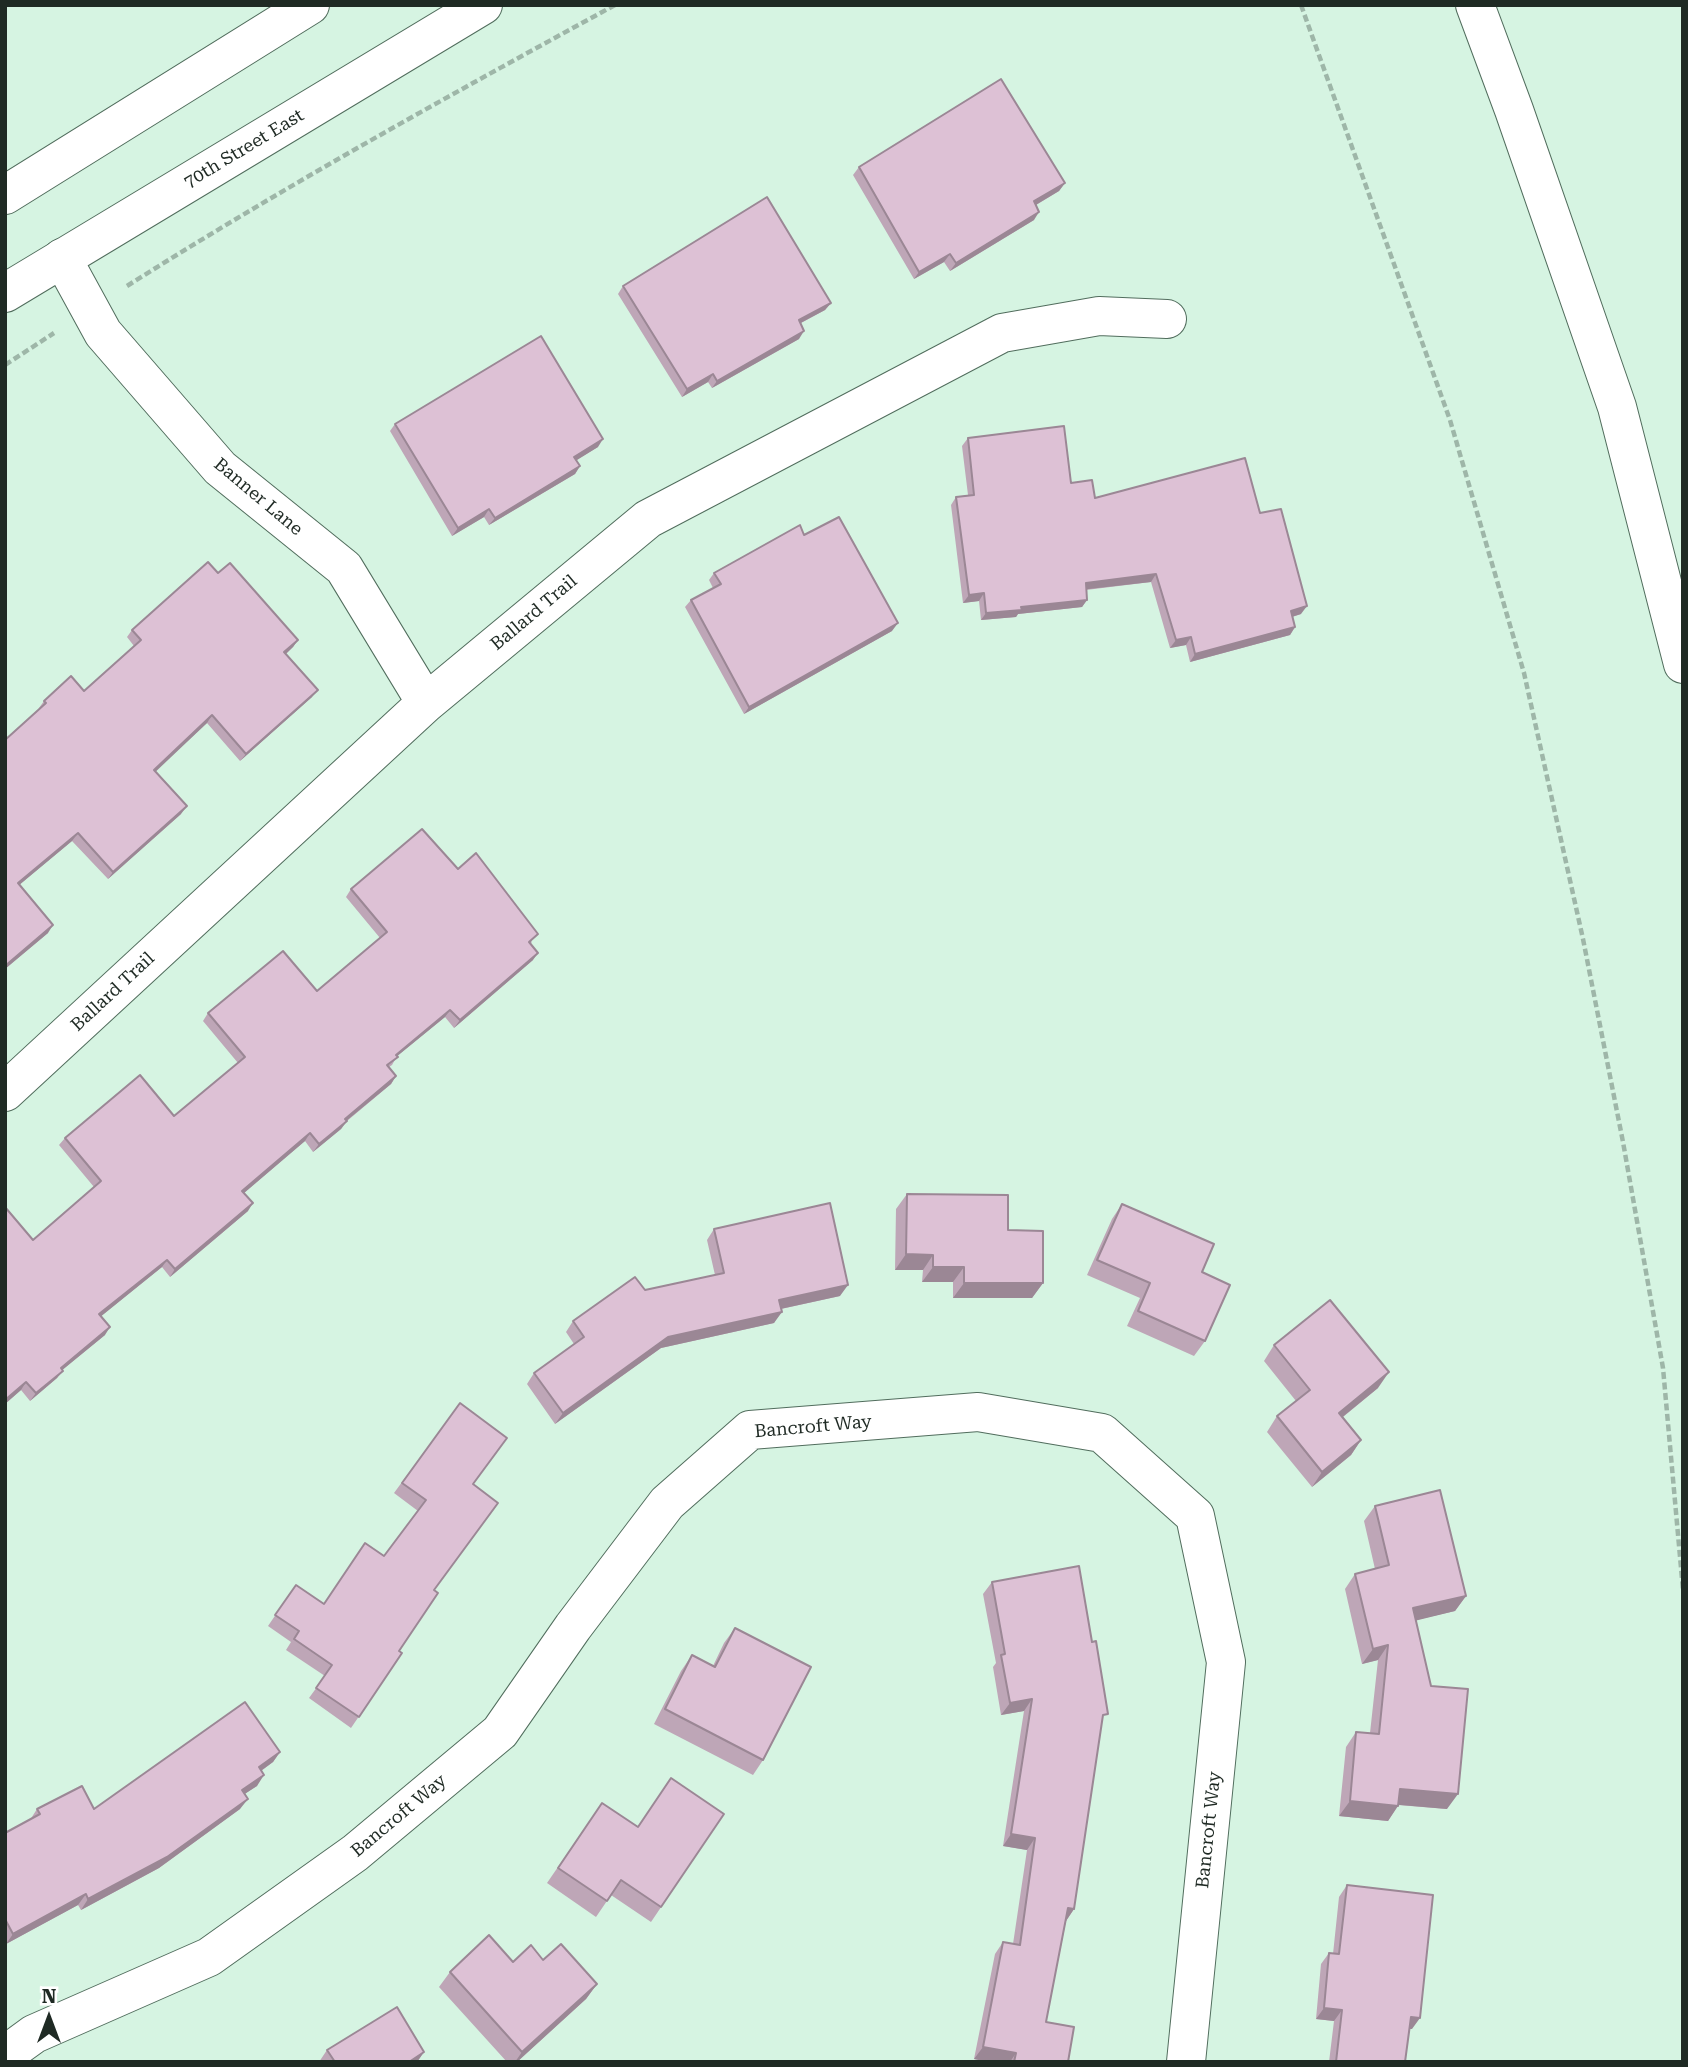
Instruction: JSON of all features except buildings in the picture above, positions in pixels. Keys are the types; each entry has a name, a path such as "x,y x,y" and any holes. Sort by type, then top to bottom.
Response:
{"main road":[{"path":"5,195 310,5"},
{"name":"70th Street East","path":"5,293 483,5"},
{"path":"1475,5 1617,408 1683,664"},
{"name":"Banner Lane","path":"62,258 103,334 220,468 344,568 426,703"},
{"name":"Ballard Trail","path":"5,1092 426,703 648,519 1002,334 1099,316 1167,319"},
{"name":"Bancroft Way","path":"5,2055 34,2034 209,1958 355,1853 500,1732 573,1628 667,1503 750,1430 978,1412 1102,1433 1195,1516 1226,1662 1186,2062"}],"path":[{"path":"5,365 212,232 469,84 615,5"},
{"path":"1301,5 1450,420 1524,673 1583,939 1661,1354 1683,1590"}]}
